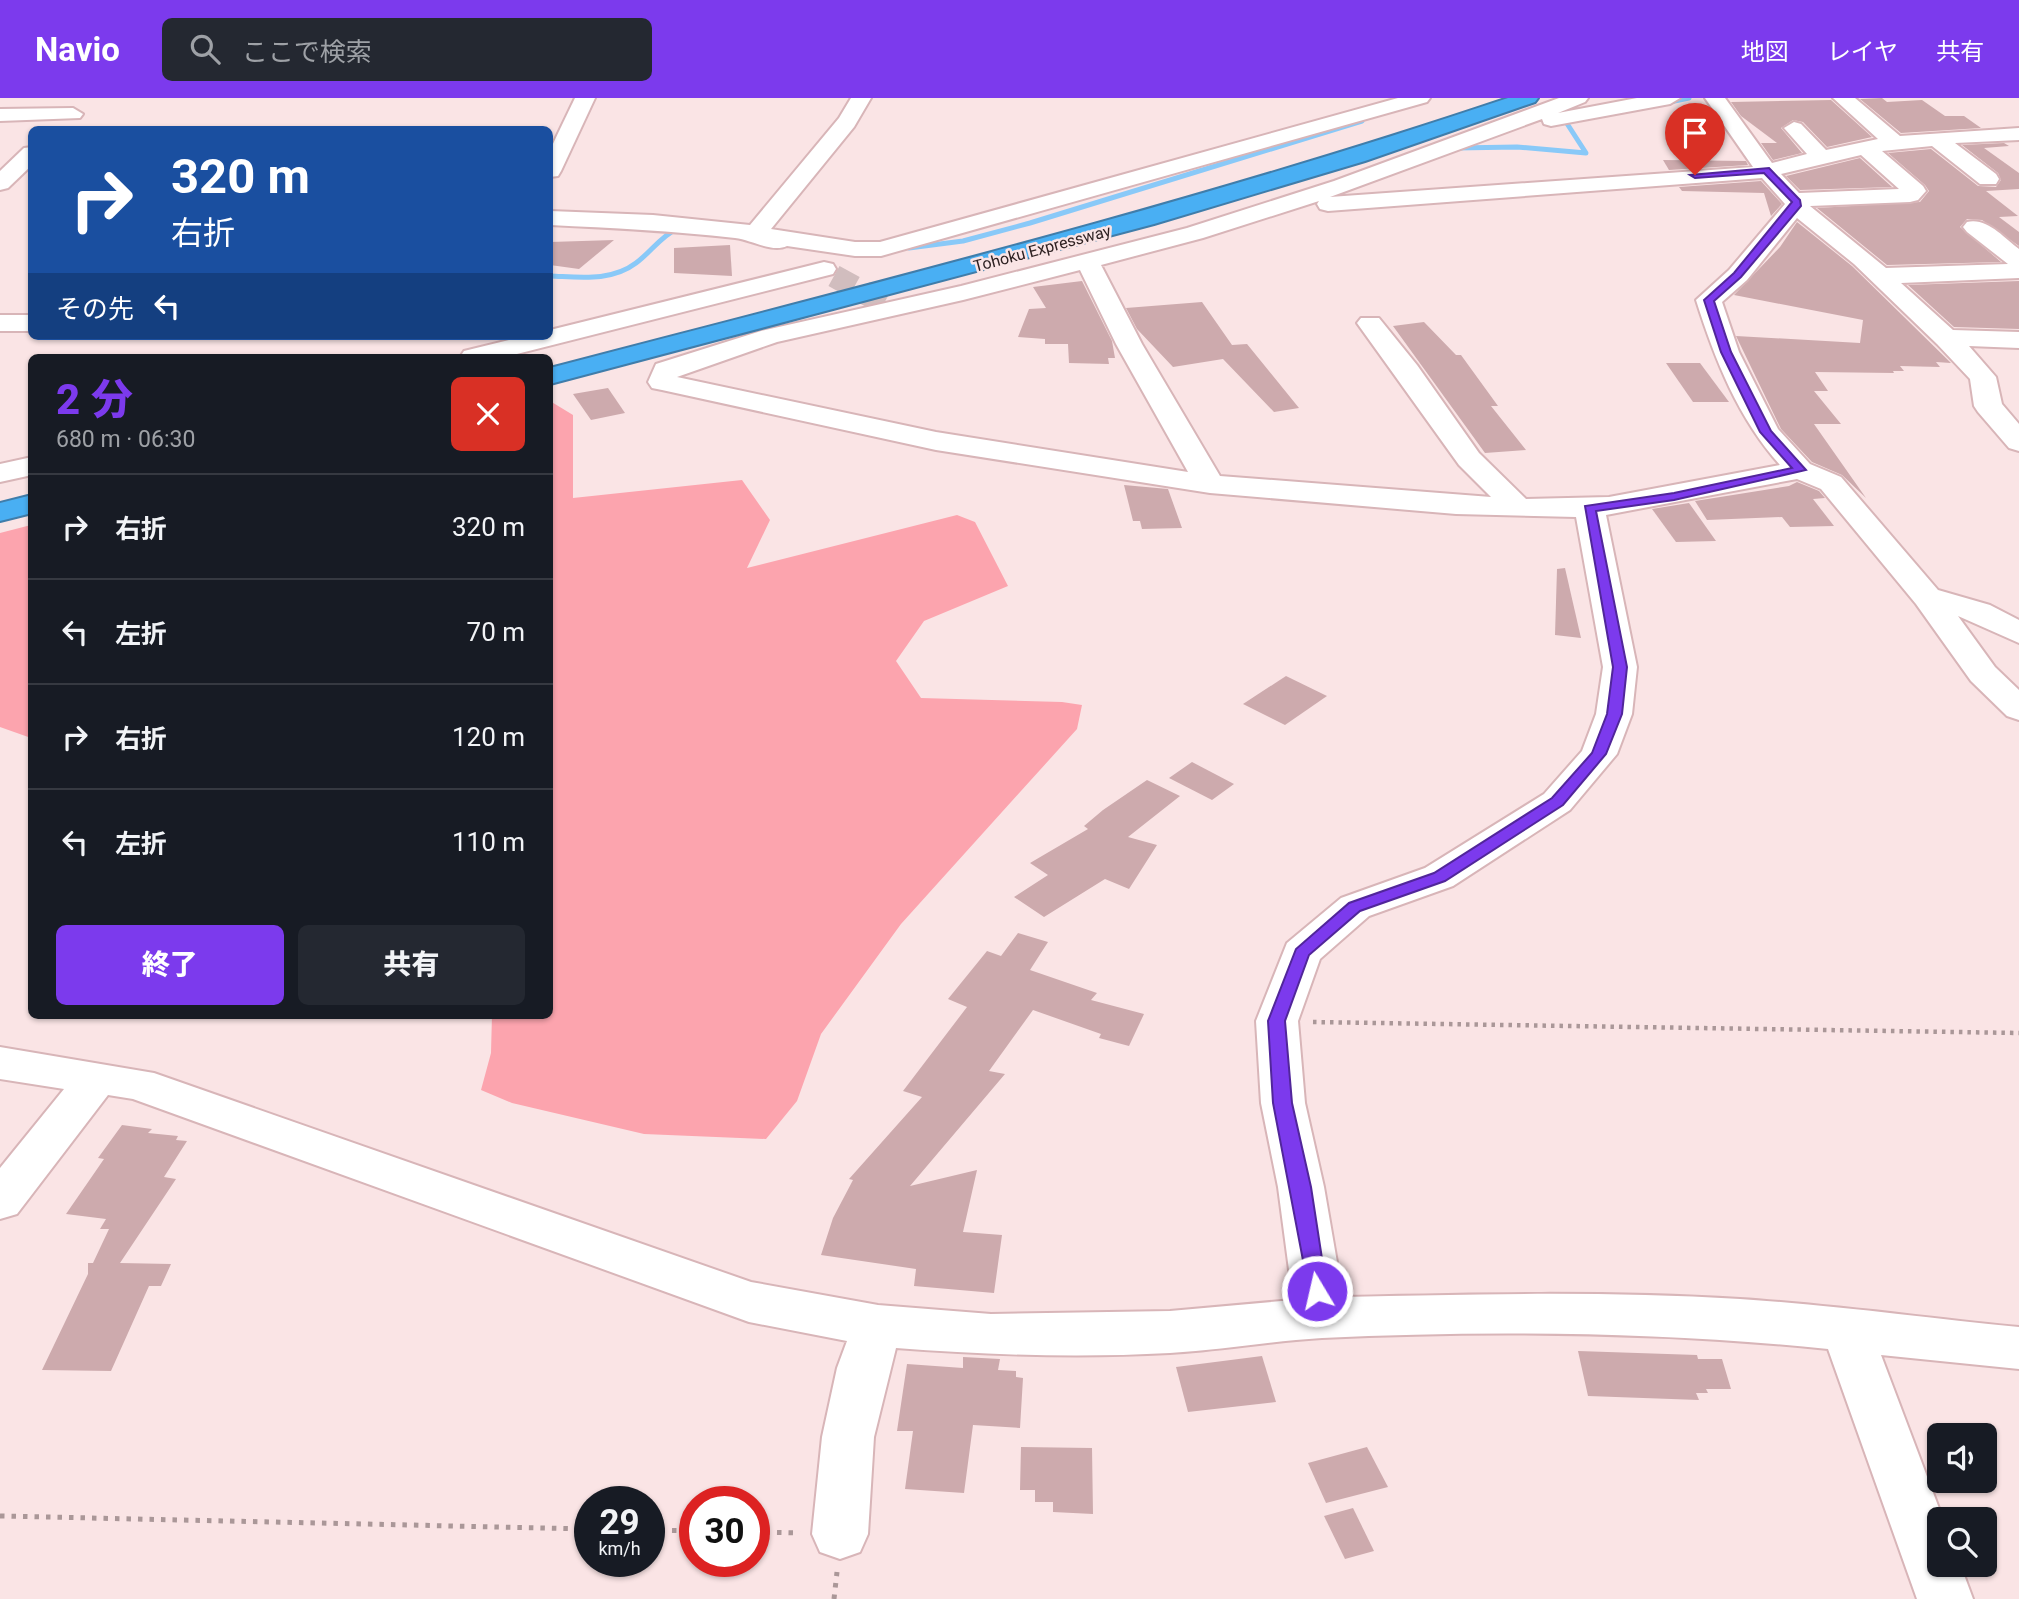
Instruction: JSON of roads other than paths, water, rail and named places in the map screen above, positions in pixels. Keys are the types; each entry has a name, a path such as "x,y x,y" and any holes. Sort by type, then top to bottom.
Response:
{"highway":[{"name":"Tohoku Expressway","path":"553,358 941,261 1140,206 1318,154 1488,98"},
{"name":"Tohoku Expressway","path":"553,375 1146,219 1357,156 1528,98"},
{"path":"0,493 28,487"},
{"path":"0,512 28,505"}],"street":[{"path":"61,126 91,98"},
{"path":"553,165 585,98"},
{"path":"760,232 776,204 851,119 861,98"},
{"path":"553,218 760,232 855,249 881,249 1420,98"},
{"path":"1578,98 1284,205 1088,262 770,337 665,370 662,382 936,441 1210,484 1518,508 1590,508 1674,496 1761,475 1800,470"},
{"path":"1500,125 1532,123 1670,98"},
{"path":"1715,98 1766,170 1796,203 1946,338 1983,377 1988,406 2019,442"},
{"path":"1843,98 1895,143"},
{"path":"0,114 73,114"},
{"path":"1959,114 2009,136"},
{"path":"1794,128 1821,157"},
{"path":"1284,205 1766,170 1895,143 1935,138 2009,136"},
{"path":"1935,138 1988,179"},
{"path":"1865,148 1914,191 1910,195 1796,203 1738,275 1709,300 1726,352 1766,432 1800,470 1831,483 1927,597 1983,674 2019,709"},
{"path":"0,183 28,157"},
{"path":"1975,227 2019,261"},
{"path":"553,338 829,273 760,232"},
{"path":"1088,262 1129,344 1210,484"},
{"path":"1879,276 2019,271"},
{"path":"0,323 28,323"},
{"path":"1370,323 1408,371 1469,458 1518,508"},
{"path":"1946,338 2019,340"},
{"path":"486,354 545,340"},
{"path":"0,473 28,467"},
{"path":"1321,1318 1301,1187 1283,1103 1277,1021 1302,953 1354,907 1439,877 1558,802 1599,754 1614,714 1620,667 1590,508"},
{"path":"1927,597 1978,612 2019,633"},
{"path":"0,1063 160,1091 749,1302 878,1326 991,1335 1170,1332 1321,1318 1557,1313 1741,1320 1846,1328 2019,1348"},
{"path":"0,1201 97,1078"},
{"path":"840,1534 848,1437 863,1368 878,1326"},
{"path":"1846,1328 1945,1599"}],"waterway":[{"path":"1665,103 1689,98"},
{"path":"1456,148 1517,147 1586,153 1566,122 1576,120"},
{"path":"909,248 963,241 1030,223 1362,121"},
{"path":"553,276 594,277 616,273 636,263 678,228"}],"tunnel":[{"path":"834,276 892,308"}]}
